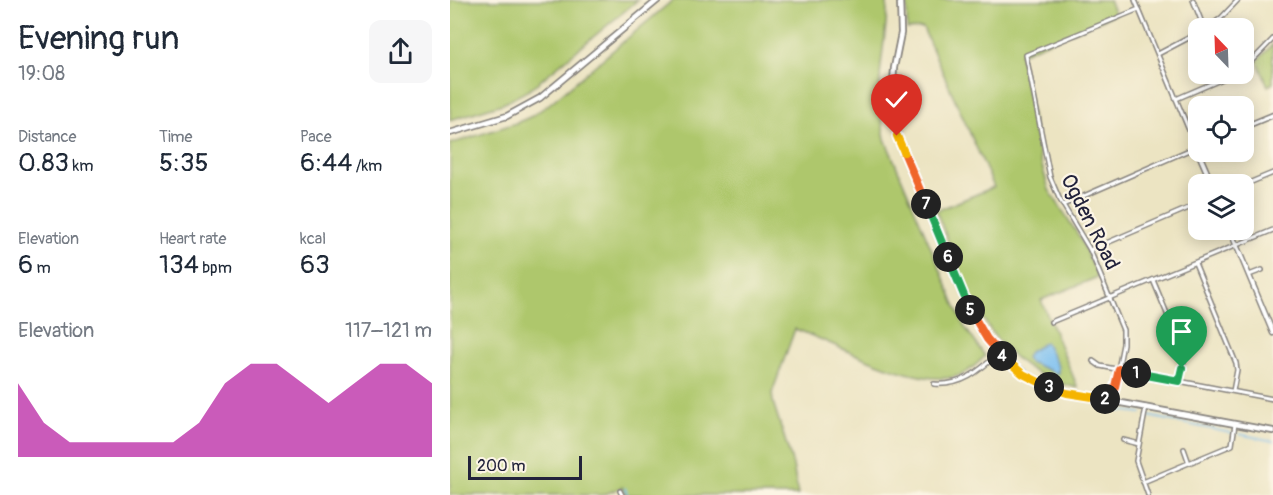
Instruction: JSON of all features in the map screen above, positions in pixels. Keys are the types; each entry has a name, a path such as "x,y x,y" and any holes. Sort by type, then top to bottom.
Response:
{"main road":[{"path":"450,133 507,116 540,98 658,0"},
{"path":"900,0 901,33 892,93 897,136 972,313 987,339 999,353 1023,374 1047,387 1067,393 1273,431"}],"street":[{"path":"1135,0 1188,126"},
{"path":"1193,0 1201,18"},
{"path":"1221,18 1238,0"},
{"name":"Ogden Road","path":"1112,400 1124,336 1090,250 1053,186 1047,167 1026,55 1138,9"},
{"path":"1158,54 1188,38"},
{"path":"1254,59 1273,39"},
{"path":"1176,99 1211,84"},
{"path":"1254,123 1273,115"},
{"path":"1063,205 1188,150"},
{"path":"1254,181 1273,173"},
{"path":"1090,250 1188,208"},
{"path":"1051,322 1273,230"},
{"path":"1235,240 1271,322 1273,333"},
{"path":"1195,263 1236,363 1233,391"},
{"path":"1249,275 1262,270"},
{"path":"1153,280 1183,352 1184,361 1179,381"},
{"path":"934,384 946,385 964,380 999,353"},
{"path":"1093,361 1100,366 1273,399"},
{"path":"1146,406 1136,461 1148,495"},
{"path":"1143,482 1232,445 1235,424"},
{"path":"1123,440 1139,444"},
{"path":"1184,449 1190,463"}],"green space":[{"path":"450,0 638,0 529,90 505,103 450,120"},
{"path":"673,0 887,0 880,86 885,139 964,326 985,356 975,366 959,376 936,378 895,370 795,329 772,393 793,465 798,495 626,495 622,487 603,495 450,495 450,144 530,117 548,105"},
{"path":"907,0 1109,0 1115,14 1020,54 1040,159 1049,190 1079,236 1098,277 1041,300 1078,388 1047,378 1022,363 1001,344 984,321 959,268 936,211 994,187 923,28 907,29"},
{"path":"1273,44 1273,83 1268,86 1257,61"}],"water":[{"path":"1045,342 1058,367 1058,374 1029,362 1026,358 1029,352"}],"waterway":[{"path":"1105,409 1142,413"},
{"path":"1148,416 1231,433"},
{"path":"1239,434 1273,441"},
{"path":"625,488 628,495"}],"route":[{"path":"897,136 972,313 999,354 1023,374 1047,387 1067,393 1112,400 1119,369 1179,381 1182,368"}]}
